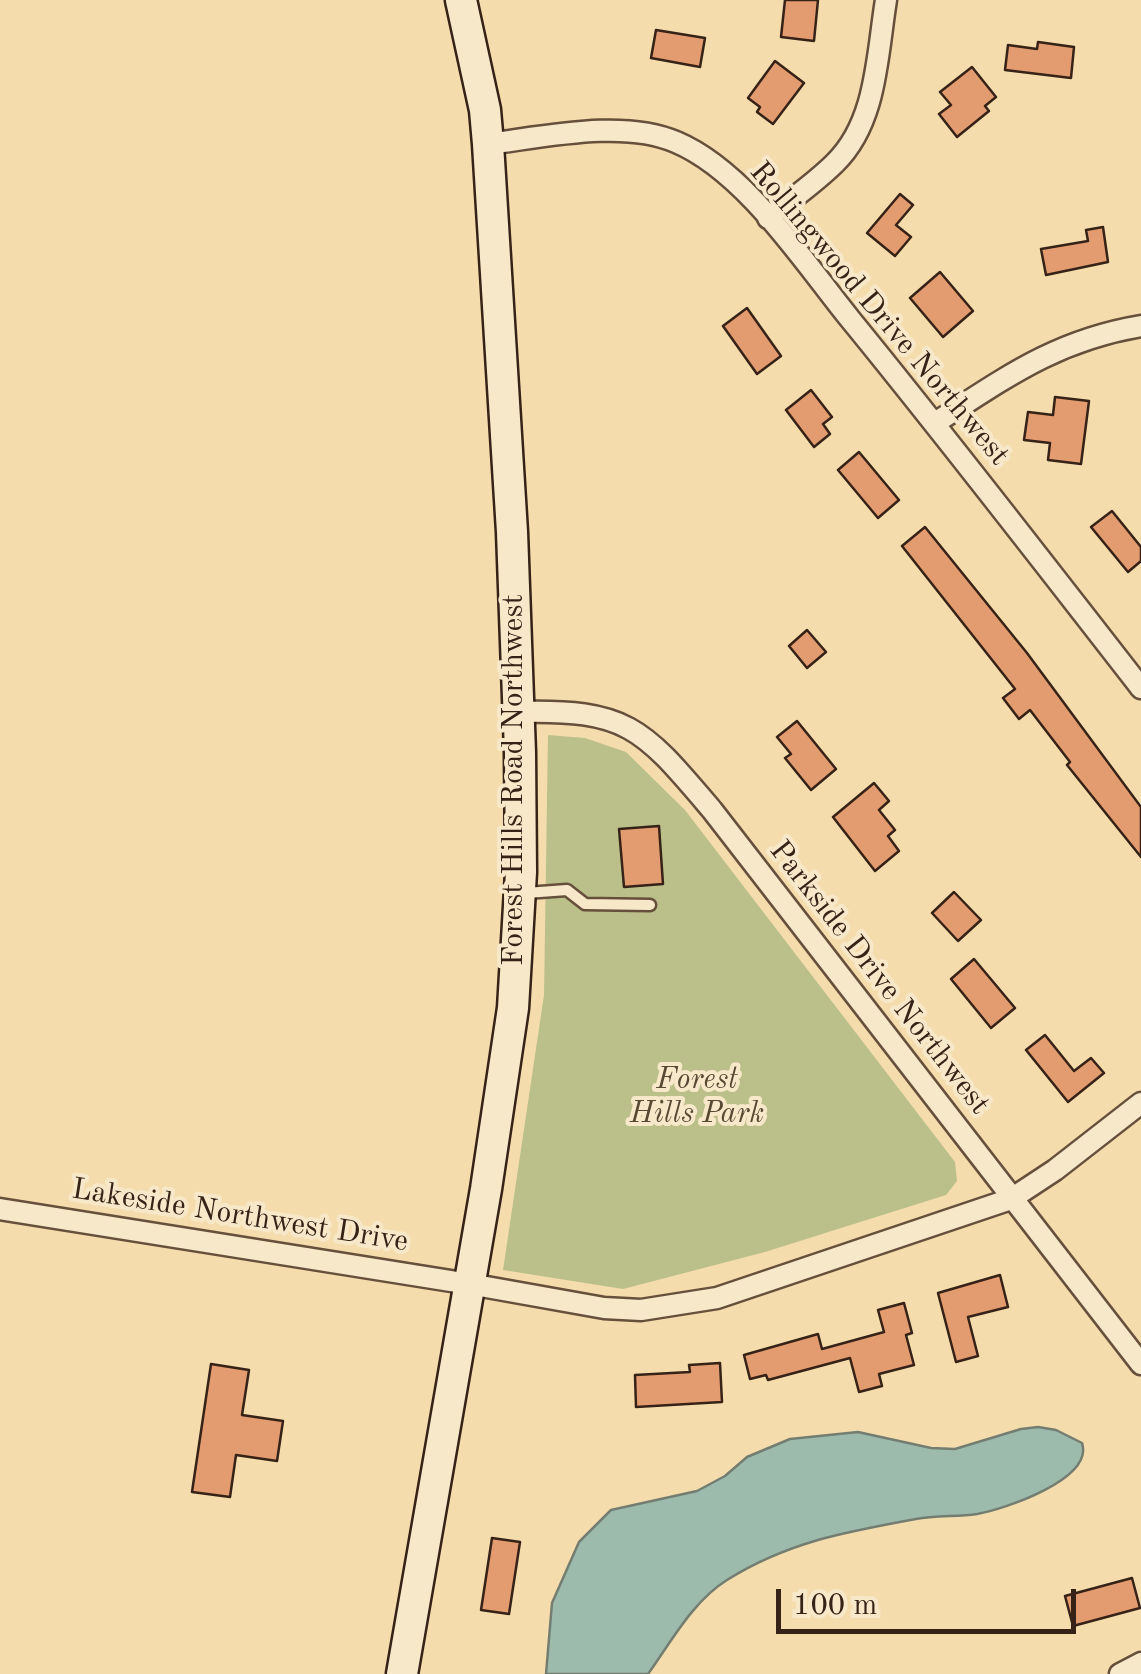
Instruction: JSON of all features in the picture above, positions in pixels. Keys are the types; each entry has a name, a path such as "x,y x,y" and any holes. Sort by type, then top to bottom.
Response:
{"main road":[{"name":"Forest Hills Road Northwest","path":"402,1674 513,1008 520,893 512,532 488,144 485,110 461,0"}],"street":[{"path":"768,218 836,162 861,124 870,97 886,0"},
{"name":"Rollingwood Drive Northwest","path":"488,144 596,131 658,135 696,151 768,218 1141,688"},
{"path":"935,424 1060,347 1141,326"},
{"name":"Parkside Drive Northwest","path":"518,712 562,711 610,718 658,748 712,810 1141,1364"},
{"name":"Lakeside Northwest Drive","path":"0,1209 604,1308 641,1310 680,1305 772,1281 1011,1199 1141,1103"},
{"path":"1120,1674 1141,1663"}],"lane":[{"path":"520,893 568,890 586,904 650,906"}],"green space":[{"name":"Forest Hills Park","path":"548,735 585,738 626,752 685,810 955,1162 957,1181 946,1195 765,1252 623,1289 503,1270 544,995"}],"shaded area":[{"path":"1038,1427 1056,1430 1082,1443 1082,1456 1075,1469 1045,1490 977,1514 924,1518 830,1537 759,1562 704,1599 648,1674 546,1674 552,1603 579,1542 611,1510 697,1491 725,1476 747,1457 790,1439 858,1432 931,1448 955,1449"}],"building":[{"path":"785,0 818,0 814,41 781,37"},
{"path":"656,30 705,38 700,67 651,58"},
{"path":"1038,42 1074,47 1071,78 1005,70 1008,45 1037,49"},
{"path":"775,61 804,83 773,124 757,112 760,107 748,98"},
{"path":"972,67 996,97 985,106 989,111 957,137 939,114 951,105 940,92"},
{"path":"900,194 913,205 896,225 911,237 895,256 867,233"},
{"path":"1103,227 1108,262 1046,275 1041,249 1088,241 1086,230"},
{"path":"940,272 973,311 943,337 910,298"},
{"path":"747,308 781,356 757,374 723,326"},
{"path":"811,390 832,417 823,424 830,434 814,447 786,410"},
{"path":"1055,397 1089,401 1081,464 1048,460 1050,443 1024,440 1028,412 1053,415"},
{"path":"859,452 899,500 878,518 838,470"},
{"path":"1112,511 1141,547 1141,561 1128,572 1091,527"},
{"path":"925,527 1027,653 1141,807 1141,857 1067,765 1070,762 1030,710 1019,719 1003,698 1015,689 902,546"},
{"path":"807,630 826,652 807,668 789,646"},
{"path":"797,721 836,769 811,790 785,758 791,754 777,737"},
{"path":"874,783 889,801 879,810 895,830 888,836 899,851 875,871 833,817"},
{"path":"659,826 663,884 624,887 619,829"},
{"path":"954,892 981,920 958,941 932,913"},
{"path":"974,959 1015,1008 991,1028 951,979"},
{"path":"1045,1035 1074,1071 1091,1058 1104,1073 1068,1102 1026,1050"},
{"path":"1000,1275 1008,1307 968,1317 978,1356 956,1362 938,1293"},
{"path":"904,1303 912,1333 906,1335 914,1365 879,1374 882,1386 859,1392 850,1358 768,1380 766,1375 750,1379 744,1355 818,1334 822,1349 884,1332 878,1310"},
{"path":"720,1363 722,1402 636,1407 635,1375 690,1372 689,1365"},
{"path":"211,1364 249,1370 242,1415 283,1421 277,1461 236,1455 230,1497 192,1492"},
{"path":"492,1538 520,1542 509,1614 481,1610"},
{"path":"1132,1578 1140,1608 1073,1626 1065,1596"}]}
